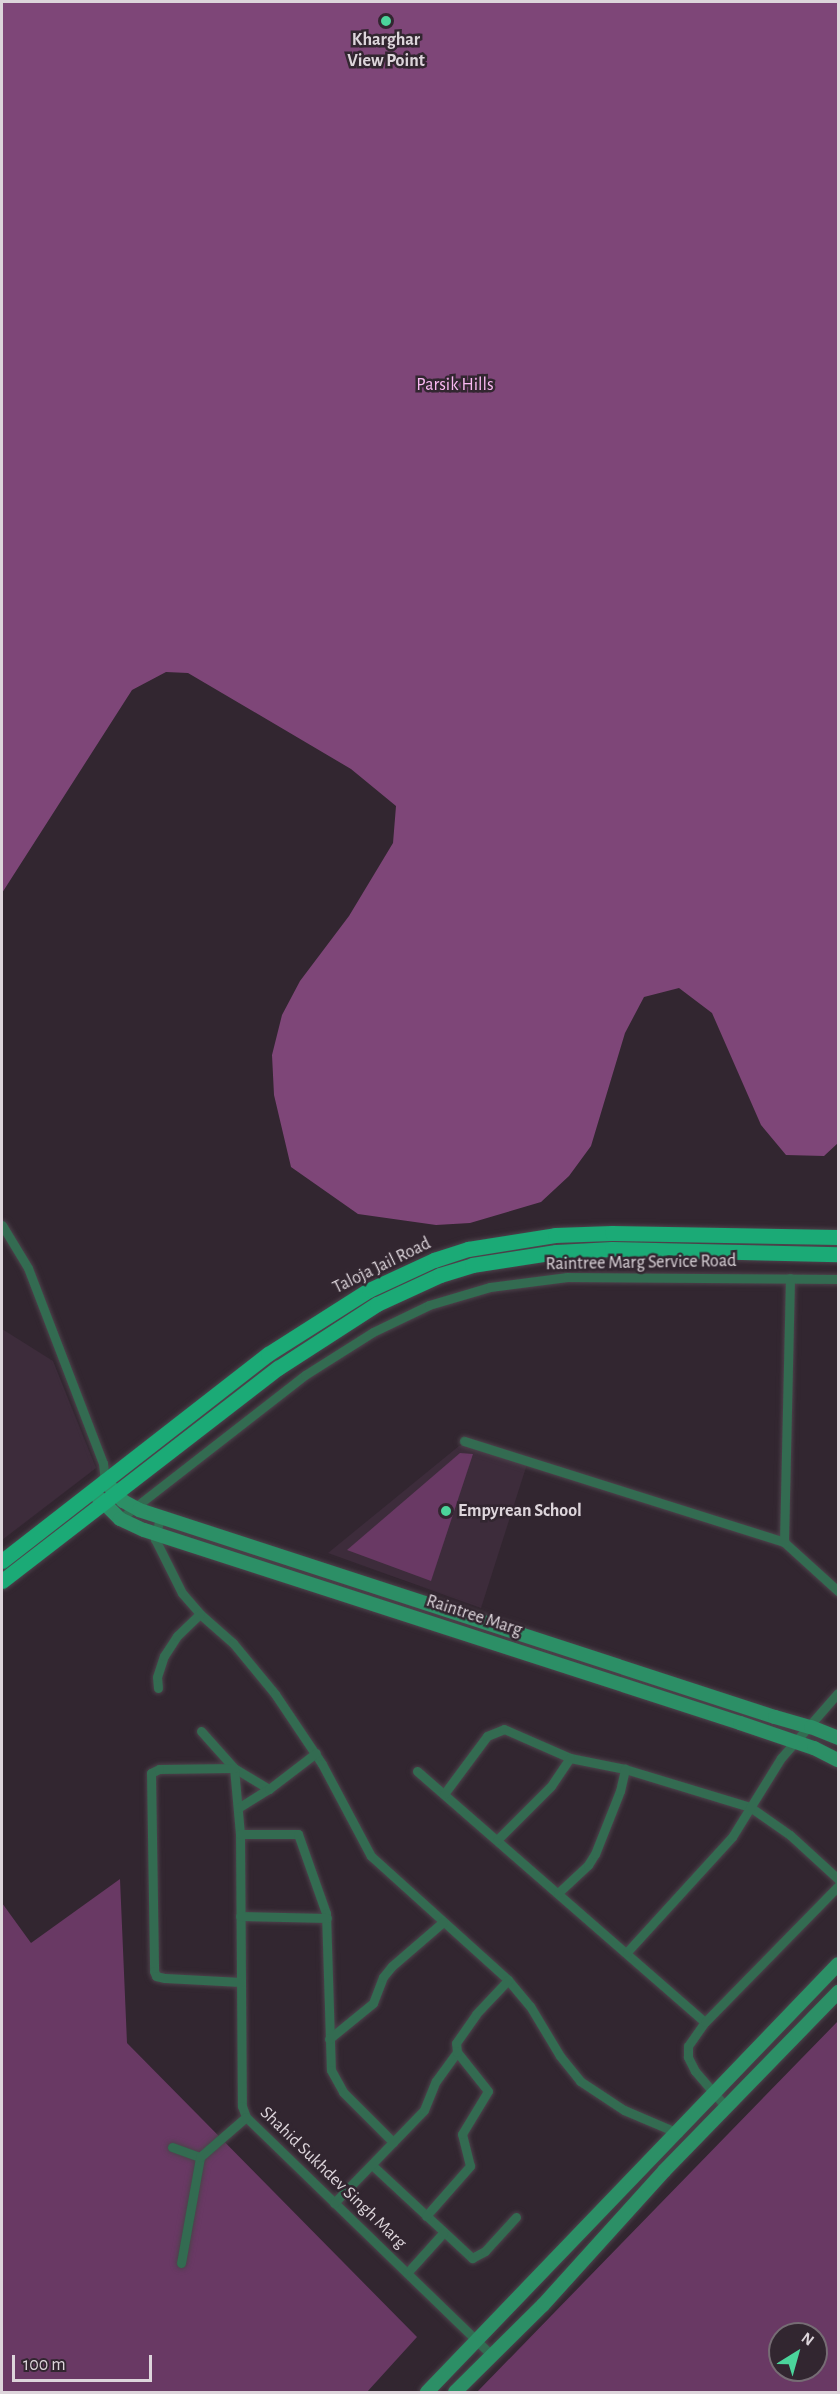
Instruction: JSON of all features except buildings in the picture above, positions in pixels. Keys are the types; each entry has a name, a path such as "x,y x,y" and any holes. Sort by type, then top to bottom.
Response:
{"main road":[{"name":"Taloja Jail Road","path":"105,1480 293,1337 369,1290 434,1260 468,1249 555,1235 620,1233 838,1237"},
{"name":"Taloja Jail Road","path":"115,1493 303,1351 377,1304 440,1275 483,1263 556,1252 612,1249 838,1254"},
{"path":"2,1561 105,1480"},
{"name":"Raintree Marg","path":"105,1480 115,1493 134,1508 775,1717 811,1726 838,1738"},
{"name":"Raintree Marg","path":"92,1490 102,1504 120,1519 154,1533 730,1719 814,1748 838,1760"},
{"path":"2,1581 115,1493"},
{"path":"427,2392 478,2335 678,2133 838,1964"},
{"path":"454,2392 497,2352 668,2168 838,1992"},
{"path":"659,2152 668,2168"},
{"path":"592,2221 606,2236"},
{"path":"478,2335 497,2352"}],"street":[{"path":"2,1225 28,1268 103,1463 105,1480"},
{"name":"Raintree Marg Service Road","path":"120,1519 305,1375 373,1332 429,1305 490,1287 567,1277 838,1279"},
{"path":"784,1542 790,1278"},
{"path":"464,1441 784,1542 838,1591"},
{"path":"160,1517 154,1533 164,1561 182,1593 200,1614 252,1663 316,1753 371,1856 508,1980 530,2006 565,2064 580,2081 624,2110 678,2133"},
{"path":"158,1688 157,1677 164,1656 177,1636 200,1614"},
{"path":"627,1952 732,1837 794,1742 811,1726 838,1693"},
{"path":"444,1794 487,1736 504,1729 570,1758 625,1769 750,1807 790,1835 838,1879"},
{"path":"201,1731 234,1768 269,1789"},
{"path":"238,1808 269,1789 316,1753"},
{"path":"497,1840 551,1785 570,1758"},
{"path":"234,1768 159,1769 151,1773 154,1971 156,1976 165,1978 241,1983"},
{"name":"Shahid Sukhdev Singh Marg","path":"234,1768 240,1834 242,2106 246,2116 334,2204 443,2307 478,2335"},
{"path":"558,1893 588,1865 595,1854 620,1791 625,1769"},
{"path":"417,1771 705,2022"},
{"path":"240,1834 298,1834 327,1918 331,2070 337,2085 393,2142"},
{"path":"726,2107 695,2071 688,2057 688,2046 705,2022 838,1886"},
{"path":"240,1916 327,1918"},
{"path":"329,2039 373,2003 383,1977 392,1966 443,1922"},
{"path":"334,2204 424,2110 436,2080 456,2052 456,2043 461,2034 508,1980"},
{"path":"426,2216 470,2166 462,2134 488,2091 456,2052"},
{"path":"181,2263 200,2157 246,2116"},
{"path":"172,2147 200,2157"},
{"path":"372,2165 472,2258 485,2251 516,2217"},
{"path":"407,2273 443,2233"}],"shaded area":[{"path":"2,1329 53,1361 96,1468 2,1540"},
{"name":"Empyrean School","path":"476,1444 528,1461 481,1608 328,1553 459,1446"},
{"path":"460,1453 473,1454 431,1581 347,1550"},
{"path":"120,1879 127,2043 417,2337 367,2392 2,2392 2,1903 31,1943"},
{"path":"838,2021 838,2392 477,2392"}],"green space":[{"name":"Parsik Hills","path":"2,2 838,2 838,1143 824,1156 786,1155 761,1125 712,1013 679,988 644,997 625,1033 591,1146 569,1176 541,1202 470,1223 436,1225 358,1214 291,1167 274,1095 272,1055 282,1015 300,981 349,916 393,843 396,806 351,769 188,673 166,672 132,690 2,893"}],"place":[{"name":"Kharghar View Point","path":"386,21"},
{"name":"Empyrean School","path":"446,1511"}]}
